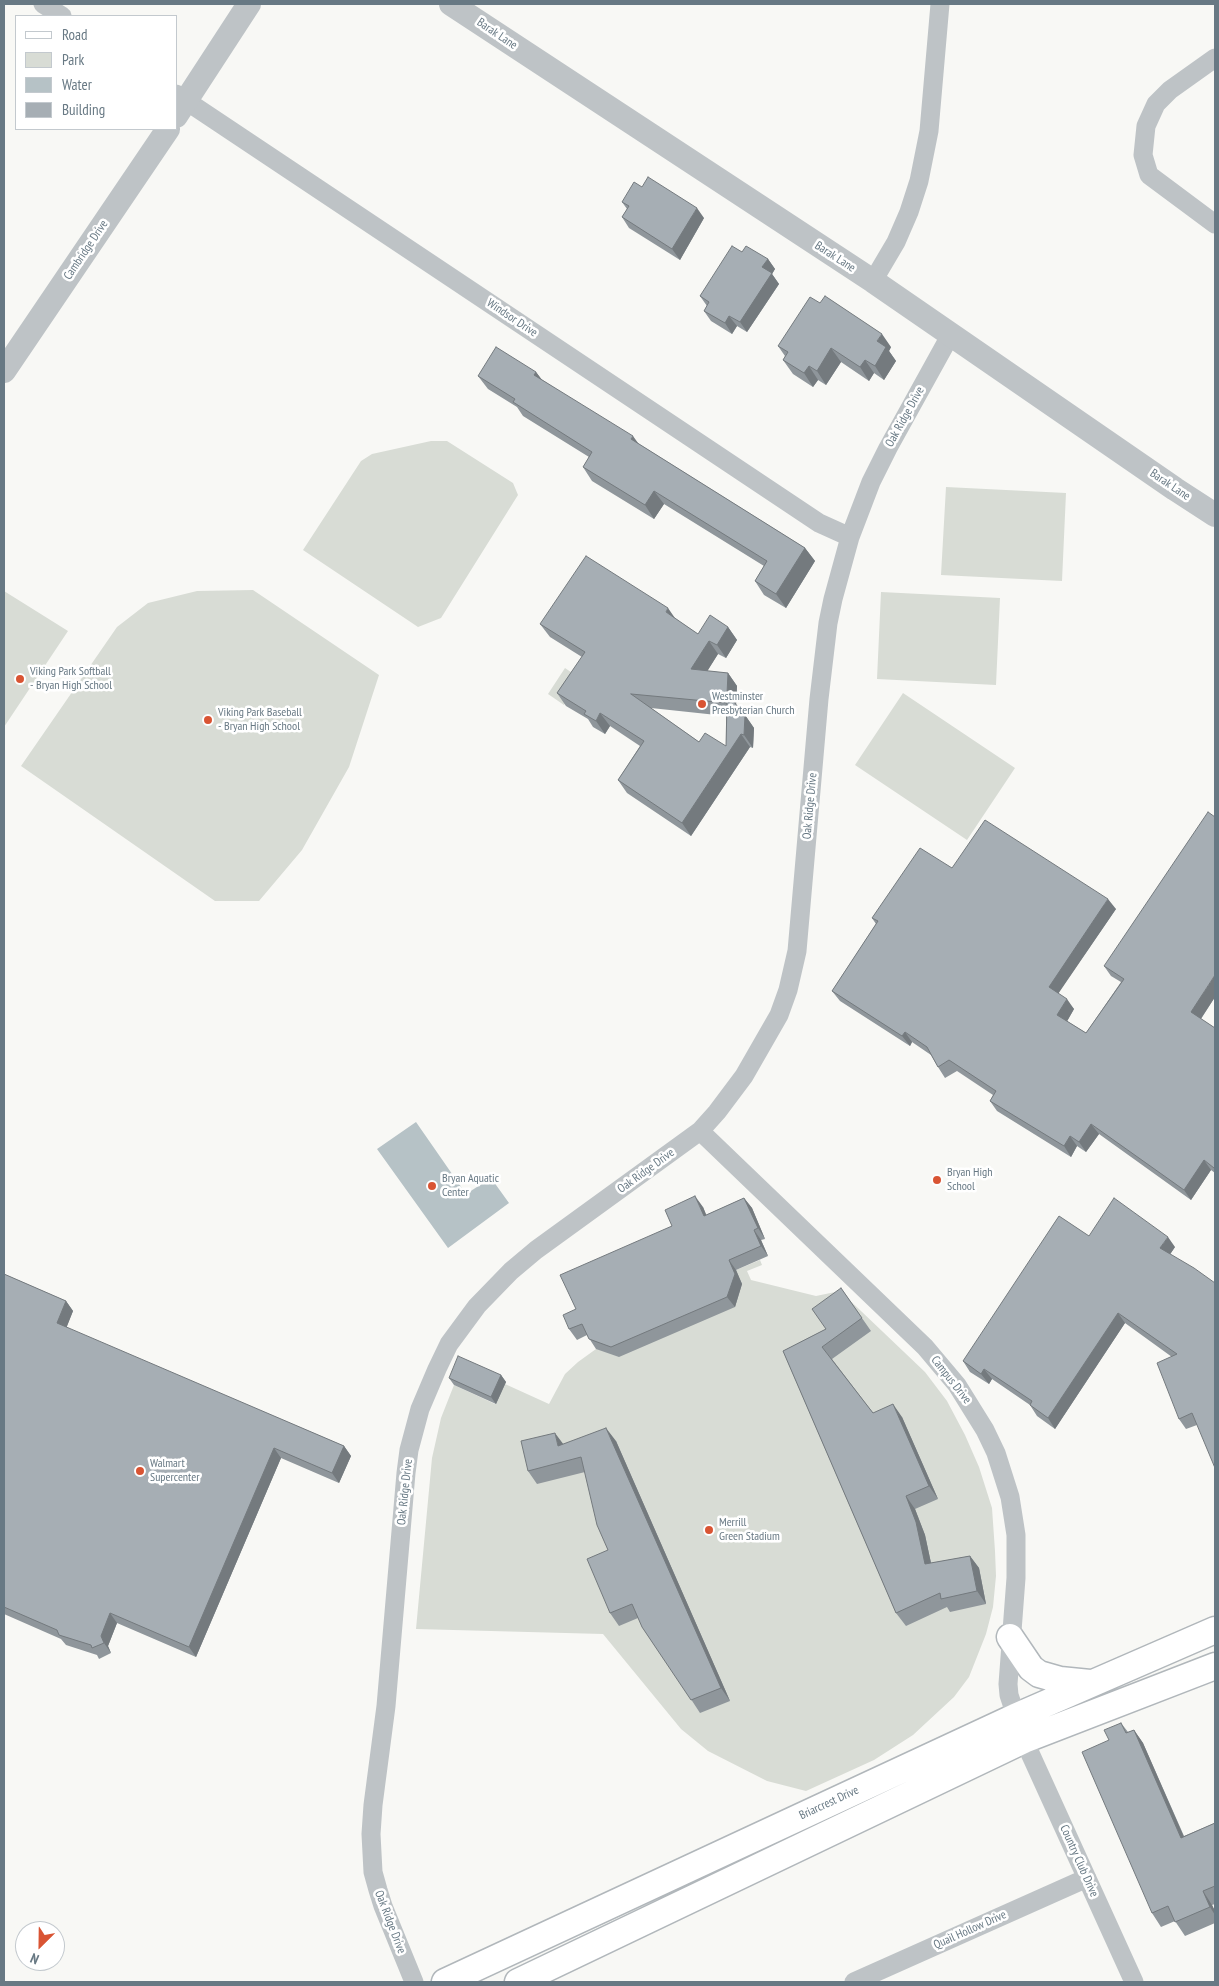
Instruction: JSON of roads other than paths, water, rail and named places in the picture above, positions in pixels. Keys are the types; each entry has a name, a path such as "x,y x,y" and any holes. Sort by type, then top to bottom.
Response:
{"main road":[{"name":"Briarcrest Drive","path":"518,1982 1020,1728 1093,1683 1215,1630"},
{"path":"1010,1637 1031,1668 1039,1674 1060,1680 1093,1683"},
{"name":"Briarcrest Drive","path":"445,1982 1020,1728 1215,1666"}],"street":[{"path":"43,4 60,15"},
{"path":"180,104 250,4"},
{"name":"Barak Lane","path":"451,4 872,281 1215,515"},
{"path":"872,281 896,242 909,212 918,182 929,131 940,4"},
{"path":"1215,58 1170,90 1156,104 1146,126 1143,155 1149,175 1215,224"},
{"name":"Windsor Drive","path":"180,104 819,523 850,537"},
{"name":"Cambridge Drive","path":"8,357 167,130"},
{"name":"Oak Ridge Drive","path":"414,1982 380,1898 374,1872 371,1834 373,1804 386,1706 406,1473 409,1450 420,1409 437,1368 450,1344 462,1325 494,1288 536,1250 700,1131 744,1076 779,1015 788,990 798,944 819,699 828,624 850,537 871,482 951,334"},
{"name":"Campus Drive","path":"700,1131 918,1340 957,1384 973,1408 996,1453 1010,1498 1016,1535 1008,1684 1020,1728"},
{"name":"Country Club Drive","path":"1020,1728 1134,1982"},
{"name":"Quail Hollow Drive","path":"854,1982 1087,1878"}],"water":[{"name":"Bryan Aquatic Center","path":"416,1122 466,1194 491,1178 509,1203 448,1248 377,1149"}],"place":[{"name":"Viking Park Softball - Bryan High School","path":"20,679"},
{"name":"Westminster Presbyterian Church","path":"702,704"},
{"name":"Viking Park Baseball - Bryan High School","path":"208,720"},
{"name":"Bryan High School","path":"937,1180"},
{"name":"Bryan Aquatic Center","path":"432,1186"},
{"name":"Walmart Supercenter","path":"140,1471"},
{"name":"Merrill Green Stadium","path":"709,1530"}]}
